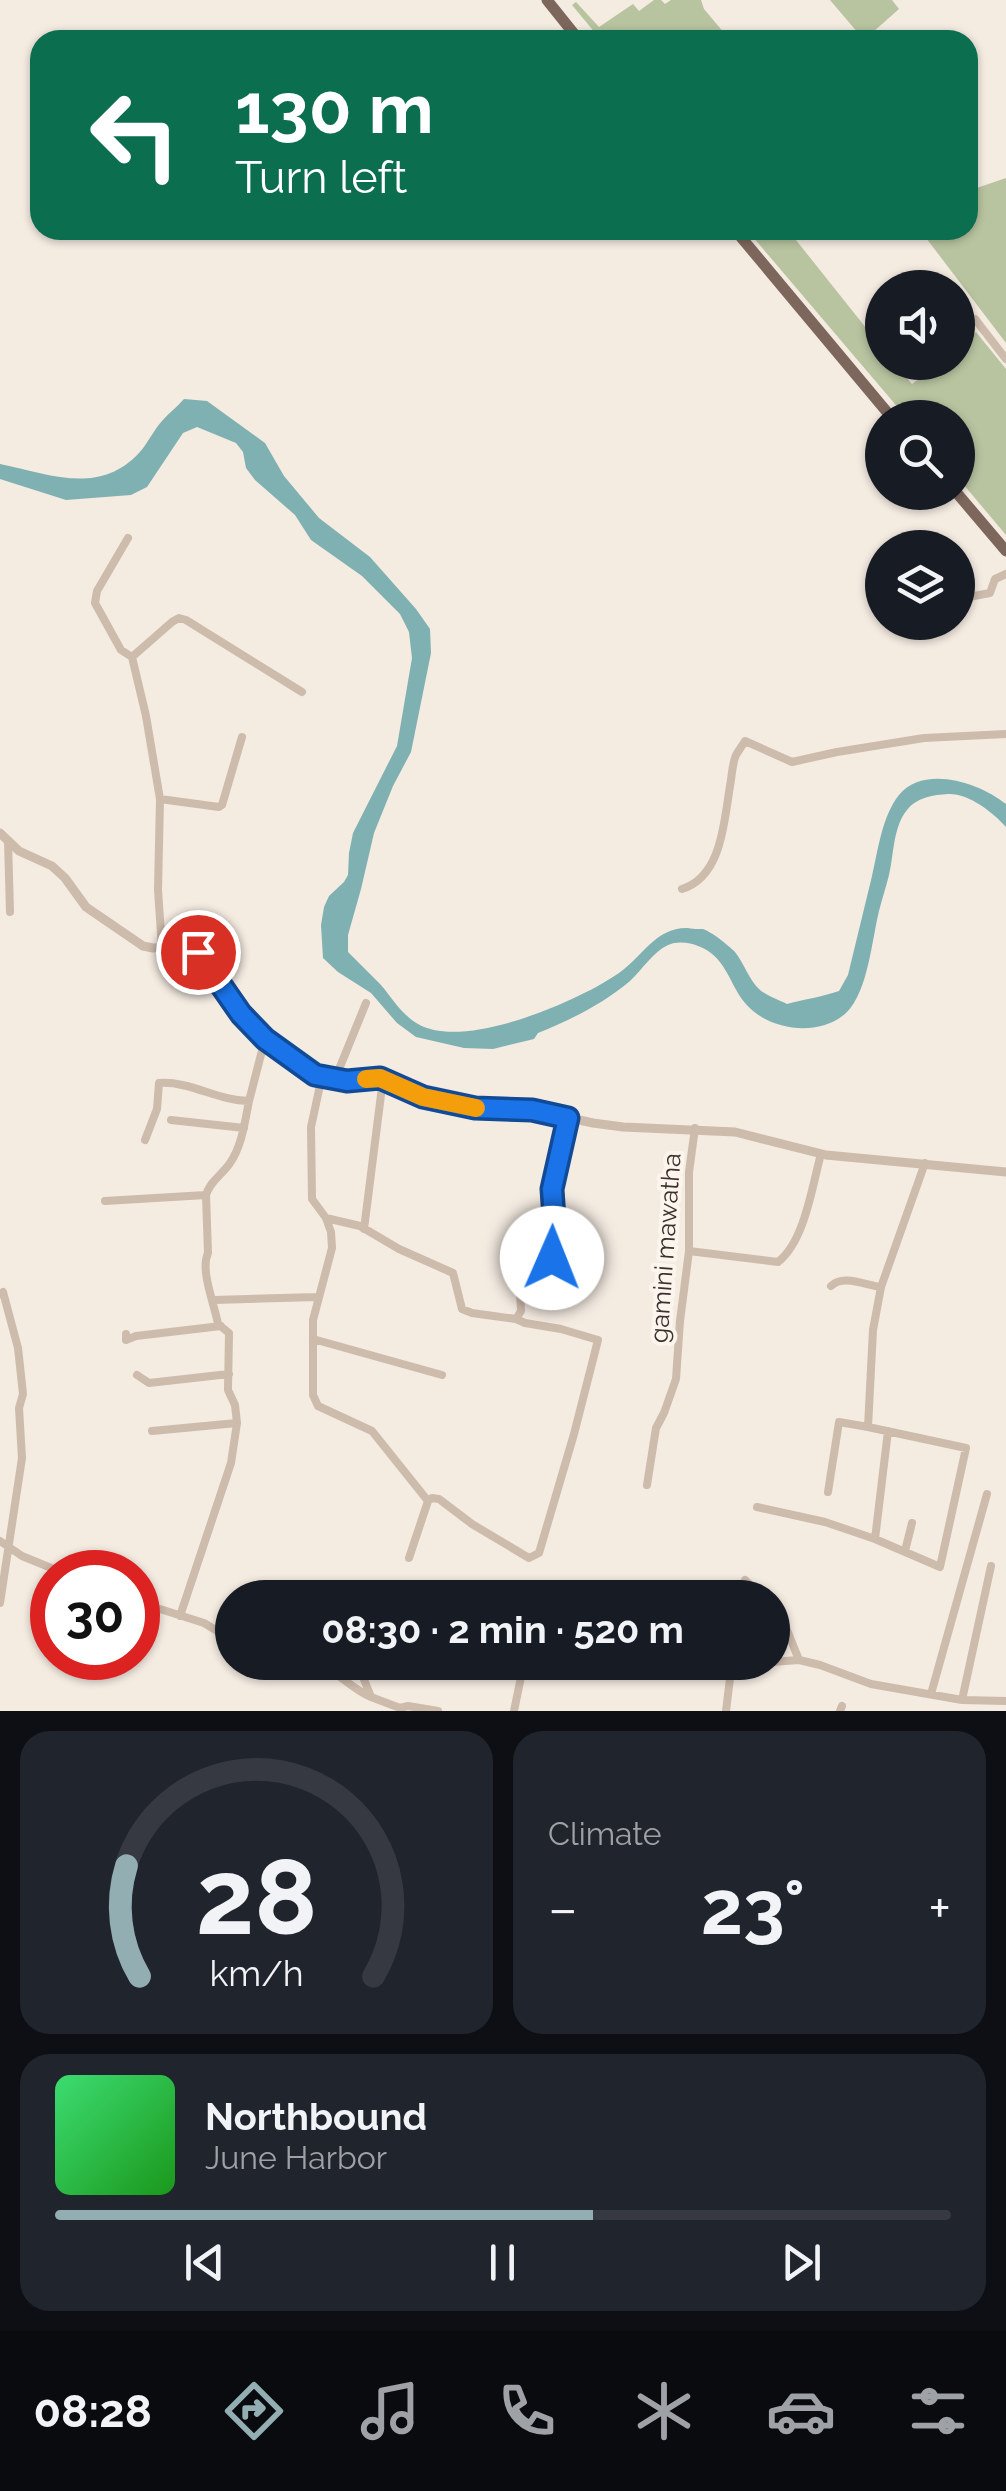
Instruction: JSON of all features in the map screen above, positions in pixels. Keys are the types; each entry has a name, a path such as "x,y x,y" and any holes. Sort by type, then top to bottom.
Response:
{"main road":[{"path":"546,0 571,30"},
{"path":"743,240 877,400"},
{"path":"971,510 1006,551"}],"street":[{"path":"975,319 1006,359"},
{"path":"128,538 94,603 121,650 132,658 146,716 160,799 158,890 162,948"},
{"path":"975,596 990,593 995,579 1006,574"},
{"path":"132,658 179,618 302,692"},
{"path":"682,890 706,873 714,860 735,757 745,741 792,762 924,738 1006,734"},
{"path":"160,799 222,805 242,737"},
{"path":"0,832 19,851 52,866 86,908 142,946 192,946 241,1014 265,1039 315,1075 347,1081 383,1080 423,1097 475,1108 532,1110 623,1127 735,1132 820,1154 1006,1172"},
{"path":"8,841 10,912"},
{"path":"335,1079 366,1003"},
{"path":"180,1616 231,1463 236,1423 236,1405 228,1390 229,1333 218,1324 204,1270 208,1254 206,1195 208,1186 233,1160 265,1039"},
{"path":"322,1076 311,1127 312,1199 326,1218 332,1248 313,1320 313,1395 318,1406 372,1432 428,1501"},
{"path":"364,1228 383,1080"},
{"path":"144,1140 157,1109 159,1082 175,1082 234,1101 249,1101"},
{"path":"516,1319 520,1292 551,1296 552,1189 568,1118"},
{"path":"171,1120 244,1128"},
{"name":"gamini mawatha","path":"647,1485 656,1428 676,1378 689,1252 689,1172 695,1128"},
{"path":"689,1252 778,1262 786,1256 802,1225 820,1154"},
{"path":"868,1427 872,1330 881,1287 925,1163"},
{"path":"104,1200 206,1195"},
{"path":"326,1218 364,1228 399,1249 453,1272 462,1310 561,1328 598,1340 539,1554 529,1558 432,1498 409,1558"},
{"path":"831,1286 842,1279 881,1287"},
{"path":"0,1294 3,1292 18,1348 23,1394 19,1408 22,1458 4,1543 0,1604"},
{"path":"214,1300 317,1297"},
{"path":"126,1334 126,1340 130,1340 136,1336 221,1326"},
{"path":"312,1339 442,1375"},
{"path":"137,1375 148,1383 229,1374"},
{"path":"757,1506 824,1522 940,1567 966,1448 839,1422 828,1492"},
{"path":"152,1431 236,1423"},
{"path":"874,1539 888,1432"},
{"path":"931,1694 987,1494"},
{"path":"905,1551 912,1522"},
{"path":"4,1543 30,1559"},
{"path":"962,1700 991,1566"},
{"path":"160,1609 215,1630"},
{"path":"790,1638 798,1660"},
{"path":"790,1661 820,1665 871,1684 962,1700 1006,1701"},
{"path":"342,1680 401,1710 408,1706 438,1711"},
{"path":"364,1680 370,1697"},
{"path":"514,1711 521,1680"},
{"path":"726,1711 730,1680"}],"green space":[{"path":"654,0 665,4 671,0 701,0 722,30 593,30 572,5 576,2 599,27 633,4 639,11"},
{"path":"830,0 892,0 899,9 875,30 856,30"},
{"path":"1006,178 1006,343 975,302 975,270 950,270 928,240 978,240 978,188"},
{"path":"756,240 796,240 865,327 865,369"},
{"path":"976,332 1006,369 1006,535 975,498 975,400 892,400 875,380 909,380 912,384 917,380 975,380"}],"water":[{"path":"184,399 207,401 265,443 284,476 319,518 370,557 430,629 431,653 411,752 374,833 348,935 348,952 418,1024 438,1031 463,1031 550,1009 619,973 658,937 688,928 703,929 720,939 735,952 760,990 787,1004 839,991 848,975 885,823 899,795 923,780 967,784 1006,804 1006,827 980,804 956,795 926,798 907,810 896,832 860,991 847,1012 823,1026 794,1028 767,1020 745,1003 715,956 695,945 679,943 657,952 630,981 608,997 538,1033 534,1039 493,1049 464,1048 416,1037 397,1023 371,993 323,958 321,925 329,896 348,875 353,833 397,746 412,658 409,632 400,614 362,576 311,540 295,515 255,480 236,443 197,427 183,433 147,487 131,495 66,500 0,479 0,464 73,478 107,474 139,453"}],"slow traffic":[{"path":"366,1079 380,1078 423,1097 476,1108"}],"route":[{"path":"198,952 241,1014 265,1039 315,1075 347,1081 380,1078 423,1097 475,1108 532,1110 568,1118 552,1189 552,1258"}]}
